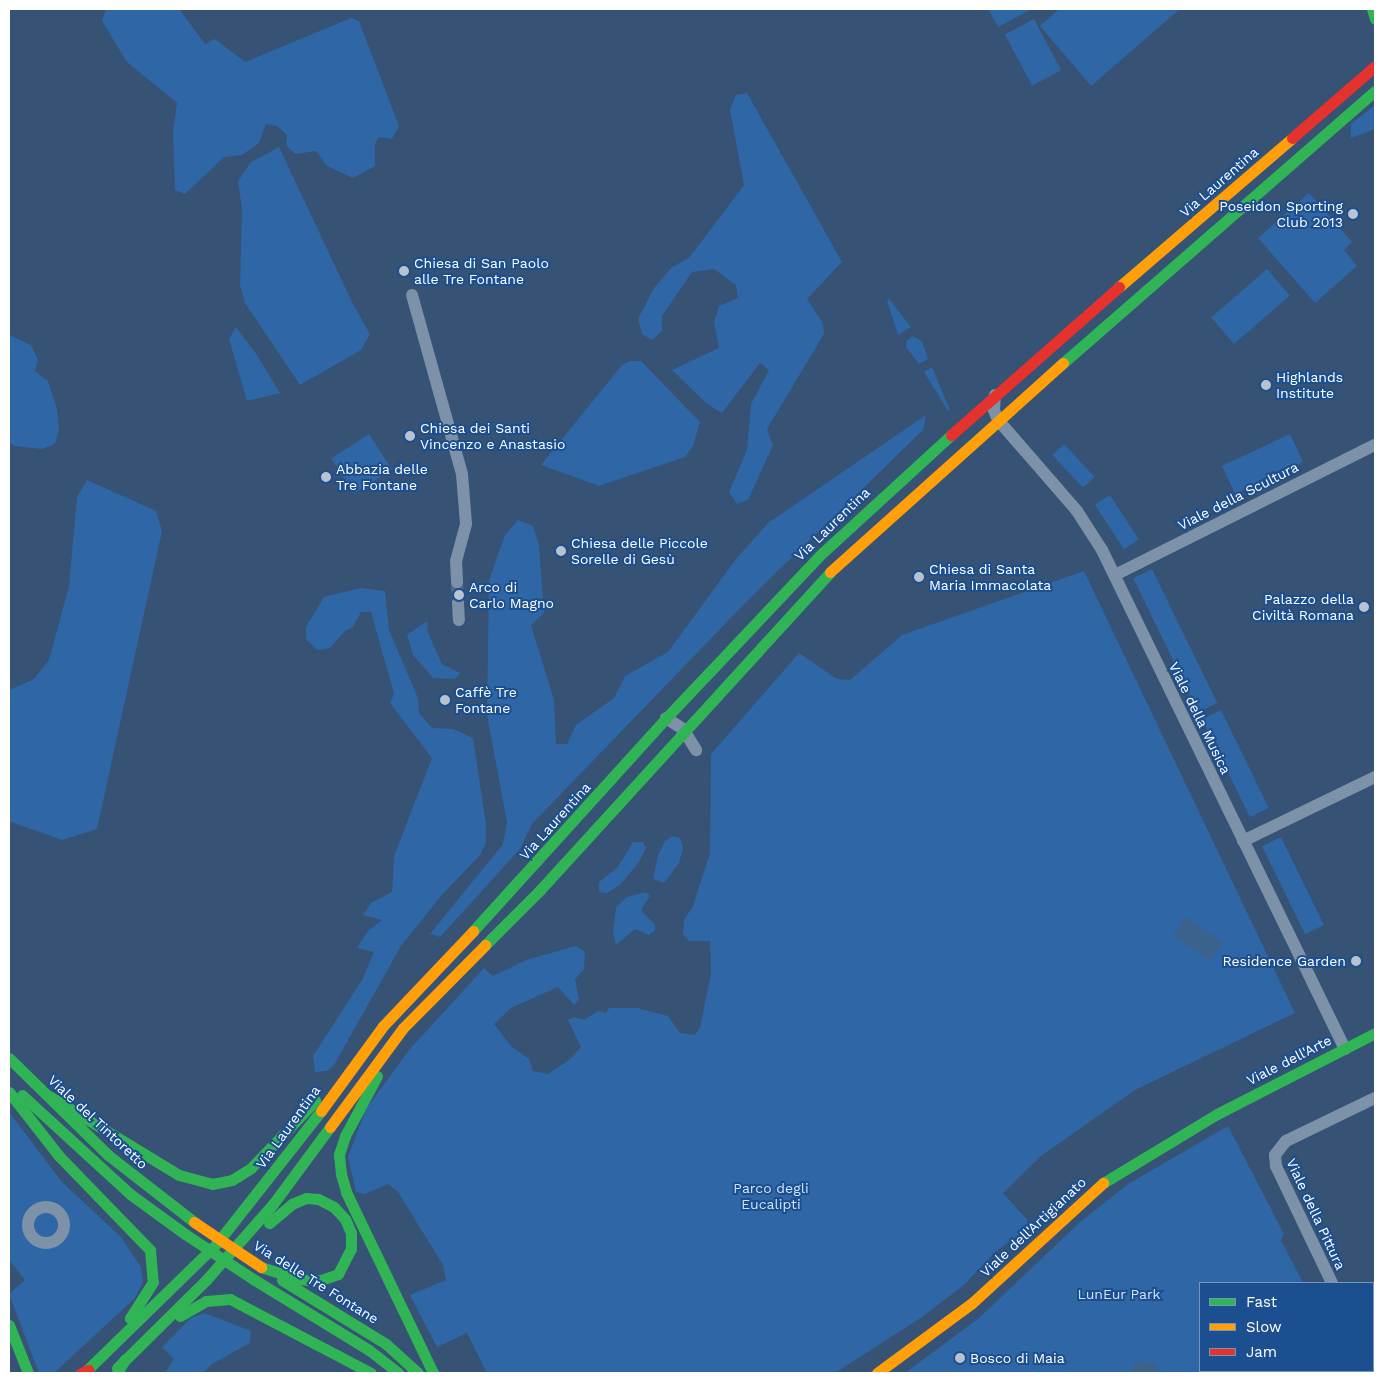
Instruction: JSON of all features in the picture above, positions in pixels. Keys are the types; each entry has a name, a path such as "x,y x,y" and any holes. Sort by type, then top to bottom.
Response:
{"main road":[{"path":"1372,9 1375,19"},
{"name":"Via Laurentina","path":"84,1372 121,1339 204,1258 245,1212 366,1046 547,853 666,718 819,556 995,395 1375,66"},
{"path":"206,1280 283,1192 404,1028 540,890 683,729 821,580 998,420 1375,91"},
{"path":"404,1028 348,1129 340,1149 340,1168 346,1192 433,1373"},
{"name":"Viale dell'Arte","path":"1217,1114 1375,1033"},
{"path":"50,1096 180,1175 200,1183 219,1183 235,1179 252,1168 366,1046"},
{"name":"Viale del Tintoretto","path":"9,1058 122,1167 194,1222"},
{"path":"9,1083 130,1194 185,1234 253,1279 369,1350 398,1373"},
{"path":"9,1092 59,1156 150,1250 153,1262 153,1282 121,1339"},
{"name":"Viale dell'Artigianato","path":"878,1373 972,1303 1102,1184 1217,1114"},
{"path":"111,1373 206,1280 280,1212 296,1202 314,1198 324,1201 338,1211 349,1228 352,1242 349,1256 342,1269 332,1278 305,1281 261,1267"},
{"name":"Via delle Tre Fontane","path":"194,1222 261,1267 378,1339 418,1373"},
{"path":"161,1325 206,1301 226,1298 371,1373"},
{"path":"9,1325 28,1373"},
{"path":"117,1373 125,1360"}],"street":[{"path":"412,295 462,474 466,524 456,561 457,582"},
{"path":"1082,321 1094,336"},
{"path":"995,395 994,410 998,420"},
{"name":"Viale della Musica","path":"998,420 1077,511 1115,575 1345,1049"},
{"name":"Viale della Scultura","path":"1115,575 1375,445"},
{"path":"458,603 459,620"},
{"path":"666,718 683,729 696,750"},
{"path":"1243,841 1375,777"},
{"name":"Viale della Pittura","path":"1332,1282 1277,1169 1275,1155 1286,1141 1375,1098"}],"green space":[{"path":"106,9 179,9 205,44 215,39 245,62 351,18 359,21 399,126 392,139 379,137 375,144 375,166 353,178 327,166 316,151 295,154 286,145 287,135 277,126 266,124 259,143 242,155 224,157 185,194 175,190 173,133 177,103 127,62 102,21"},
{"path":"988,9 1032,9 998,27"},
{"path":"1059,9 1180,9 1091,86 1040,26"},
{"path":"1034,19 1061,70 1032,86 1005,34"},
{"path":"747,93 842,262 807,299 823,323 824,334 767,429 773,445 748,500 737,504 729,492 747,450 751,404 769,370 760,363 722,413 707,404 672,370 719,348 714,322 719,306 738,298 736,285 714,269 692,272 662,316 662,331 652,340 642,334 638,319 654,288 672,267 689,258 744,185 730,110 736,95"},
{"path":"1375,105 1375,129 1351,138 1351,124"},
{"path":"279,147 352,302 370,334 361,350 300,385 245,303 240,285 242,210 238,181 251,162"},
{"path":"1309,193 1352,242 1344,250 1357,266 1315,303 1258,238"},
{"path":"1267,269 1290,295 1234,344 1211,318"},
{"path":"889,299 911,327 898,335 887,301"},
{"path":"236,327 257,355 280,393 247,401 229,339"},
{"path":"9,335 31,345 38,360 35,371 48,381 57,409 59,430 55,444 42,449 14,446 9,441"},
{"path":"913,336 922,341 928,359 919,364 906,347 907,340"},
{"path":"630,361 641,361 700,422 693,446 685,457 599,486 541,465 622,365"},
{"path":"932,367 950,410 948,411 924,372"},
{"path":"926,415 923,430 750,598 532,824 520,849 440,937 430,934 503,844 507,822 487,715 489,580 505,535 518,520 533,526 539,545 544,613 531,625 554,700 556,744 567,744 576,725 614,698 625,676 668,652 736,559 768,523"},
{"path":"369,434 392,469 354,494 331,459"},
{"path":"1290,434 1303,462 1235,494 1222,466"},
{"path":"1064,444 1095,477 1083,488 1052,455"},
{"path":"87,480 156,511 162,531 97,829 62,840 9,821 9,690 34,679 49,660 69,586 77,497"},
{"path":"1110,495 1139,539 1124,549 1095,505"},
{"path":"1152,569 1217,703 1198,712 1133,578"},
{"name":"Parco degli Eucalipti","path":"1084,571 1295,1013 1135,1090 1041,1156 1003,1193 1032,1225 995,1252 964,1285 922,1317 835,1373 487,1373 467,1333 437,1347 410,1295 446,1280 443,1265 398,1192 388,1184 365,1194 356,1192 348,1157 366,1109 409,1050 484,968 493,976 526,960 576,946 585,952 584,969 575,979 579,1000 574,1005 558,987 511,1008 494,1024 511,1046 529,1059 533,1071 548,1074 569,1060 581,1047 568,1020 574,1017 584,1020 598,1011 606,1013 609,1008 638,1008 668,1016 680,1033 695,1035 700,1027 711,974 710,941 689,941 683,934 684,920 693,906 710,853 711,754 799,653 837,679 850,680 902,635"},
{"path":"361,588 385,591 389,630 418,698 419,713 432,728 453,729 473,738 486,824 486,842 481,854 441,896 401,946 334,1065 327,1071 315,1072 313,1056 362,980 374,952 357,948 368,931 382,920 363,915 371,903 392,892 394,856 432,758 390,703 394,694 371,612 361,612 353,627 345,631 330,648 317,650 306,639 306,627 324,597"},
{"path":"427,621 428,633 442,664 460,673 455,679 433,678 413,655 407,635"},
{"path":"1221,710 1269,808 1250,817 1202,719"},
{"path":"673,836 680,838 683,848 679,863 664,883 653,879 658,855 665,841"},
{"path":"1281,837 1324,925 1305,934 1262,846"},
{"path":"633,842 643,842 646,848 639,862 620,885 607,893 599,892 599,882 618,867"},
{"path":"646,892 650,896 641,910 655,925 655,930 649,935 635,929 616,945 613,932 616,907 627,897"},
{"path":"9,1112 62,1182 121,1237 141,1267 143,1282 135,1298 54,1373 39,1373 9,1294 25,1280 9,1260"},
{"name":"LunEur Park","path":"1228,1126 1284,1234 1281,1240 1302,1282 1199,1282 1199,1372 1349,1373 905,1373 979,1318 1079,1223 1128,1184"},
{"path":"204,1313 251,1331 250,1343 212,1364 203,1373 165,1373 174,1359 162,1347 191,1318"}],"shaded area":[{"path":"1185,917 1223,943 1211,961 1173,935"},
{"path":"1136,1361 1158,1363 1156,1373 1131,1372"}],"tunnel":[{"path":"457,582 458,603"}],"traffic: fast":[{"path":"1372,9 1375,19"},
{"path":"1063,363 1375,91"},
{"path":"473,931 666,718 819,556 951,435"},
{"path":"485,945 540,890 830,572"},
{"path":"1103,1183 1217,1114 1375,1033"},
{"path":"9,1058 108,1155 194,1222"},
{"path":"377,1076 345,1136 339,1155 341,1174 346,1192 433,1373"},
{"path":"9,1092 59,1156 150,1250 153,1282 130,1318"},
{"path":"22,1095 130,1194 185,1234"},
{"path":"49,1096 179,1175 212,1184 232,1180 251,1168 315,1101"},
{"path":"84,1373 217,1243 321,1111"},
{"path":"117,1368 206,1280 273,1204 330,1127"},
{"path":"261,1267 298,1279 318,1281 338,1274 351,1249 351,1233 345,1219 334,1207 318,1199 306,1198 292,1204 269,1223"},
{"path":"185,1234 253,1279"},
{"path":"253,1279 369,1350 398,1373"},
{"path":"282,1280 386,1344 418,1373"},
{"path":"180,1316 206,1301 230,1299 371,1373"},
{"path":"9,1325 28,1373"},
{"path":"117,1373 125,1359"}],"traffic: slow":[{"path":"1119,287 1292,138"},
{"path":"830,572 1063,363"},
{"path":"321,1111 383,1026 473,931"},
{"path":"330,1127 403,1028 485,945"},
{"path":"877,1373 972,1303 1103,1183"},
{"path":"194,1222 261,1267"}],"traffic: jam":[{"path":"1292,138 1375,66"},
{"path":"951,435 1119,287"},
{"path":"81,1373 88,1370"}],"place":[{"name":"Poseidon Sporting Club 2013","path":"1353,214"},
{"name":"Chiesa di San Paolo alle Tre Fontane","path":"404,271"},
{"name":"Highlands Institute","path":"1266,385"},
{"name":"Chiesa dei Santi Vincenzo e Anastasio","path":"410,436"},
{"name":"Abbazia delle Tre Fontane","path":"326,477"},
{"name":"Chiesa delle Piccole Sorelle di Gesù","path":"561,551"},
{"name":"Chiesa di Santa Maria Immacolata","path":"919,577"},
{"name":"Arco di Carlo Magno","path":"459,595"},
{"name":"Palazzo della Civiltà Romana","path":"1364,607"},
{"name":"Caffè Tre Fontane","path":"445,700"},
{"name":"Residence Garden","path":"1356,961"},
{"name":"Bosco di Maia","path":"960,1358"}]}
